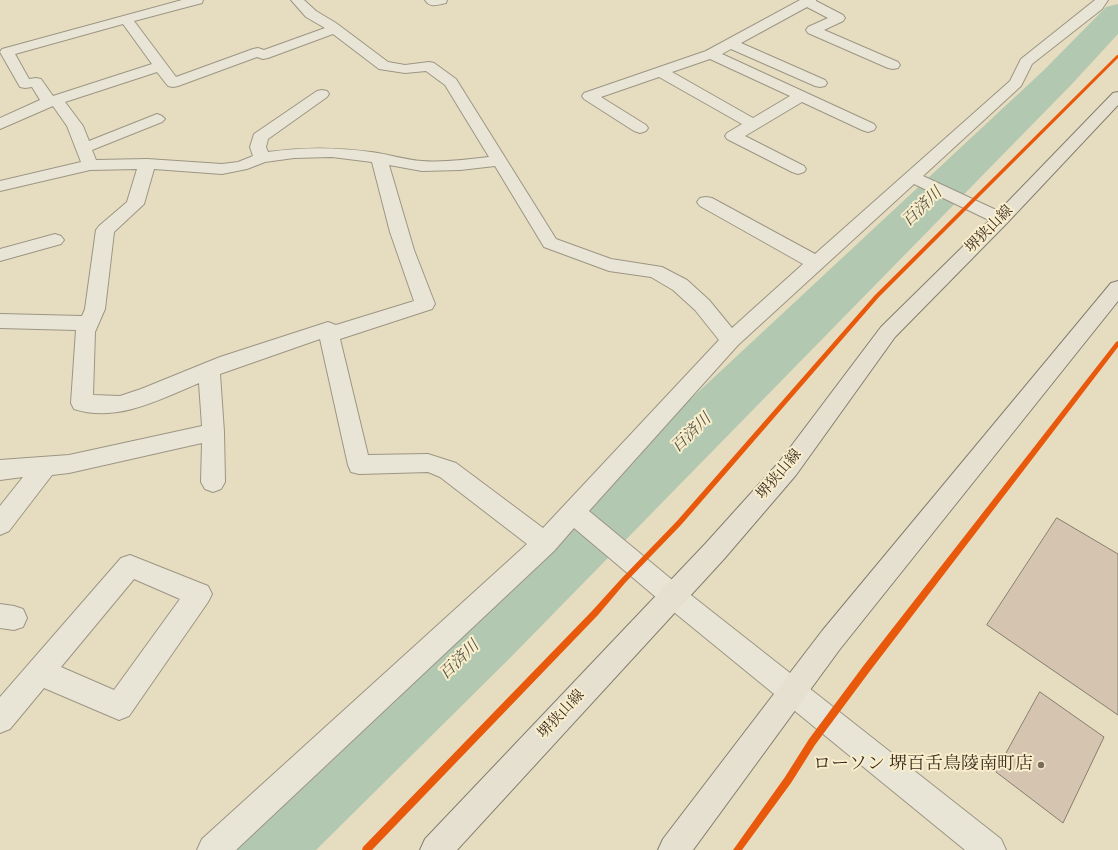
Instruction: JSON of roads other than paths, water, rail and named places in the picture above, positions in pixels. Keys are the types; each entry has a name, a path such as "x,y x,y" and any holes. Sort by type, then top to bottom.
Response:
{"main road":[{"name":"堺狭山線","path":"436,850 673,596 788,468 888,332 1001,219 1118,96"},
{"path":"674,850 836,634 1118,288"}],"street":[{"path":"90,165 75,126 36,82 25,84 3,53 197,0"},
{"path":"297,0 311,14 335,29 384,66 405,69 429,66 451,82 550,243 609,265 655,271 680,285 702,305 732,340"},
{"path":"431,0 434,2 441,0"},
{"path":"213,850 545,543 580,518 732,340 816,263 916,179 1016,83 1026,62 1097,6 1102,0"},
{"path":"640,128 589,96 711,54 808,1 838,18 814,30 893,65"},
{"path":"126,19 173,82 258,52 263,55 335,29"},
{"path":"730,43 820,83"},
{"path":"711,54 868,127"},
{"path":"0,124 52,101 161,66"},
{"path":"661,72 753,124"},
{"path":"262,158 258,147 260,137 322,94"},
{"path":"798,169 733,136 801,96"},
{"path":"84,148 157,119"},
{"path":"0,186 90,165 147,164 222,169 241,166 262,158 294,153 332,152 379,158 422,166 460,165 499,161"},
{"path":"328,335 425,304 412,276 392,214 379,158"},
{"path":"147,164 135,204 105,230 95,309 86,332 82,403 120,404 147,396 227,362 328,329 328,335 359,465 428,463 448,470 545,543"},
{"path":"916,179 1001,219"},
{"path":"706,202 816,263"},
{"path":"0,255 55,240"},
{"path":"0,321 89,323"},
{"path":"209,370 213,432 213,482"},
{"path":"0,470 69,464 213,432"},
{"path":"0,524 45,466"},
{"path":"580,518 673,596 990,850"},
{"path":"0,719 130,566 199,594 118,706 40,672"}],"waterway":[{"name":"百済川","path":"260,850 485,636 1058,77 1118,14"}],"place":[{"name":"ローソン 堺百舌鳥陵南町店","path":"1041,765"}]}
